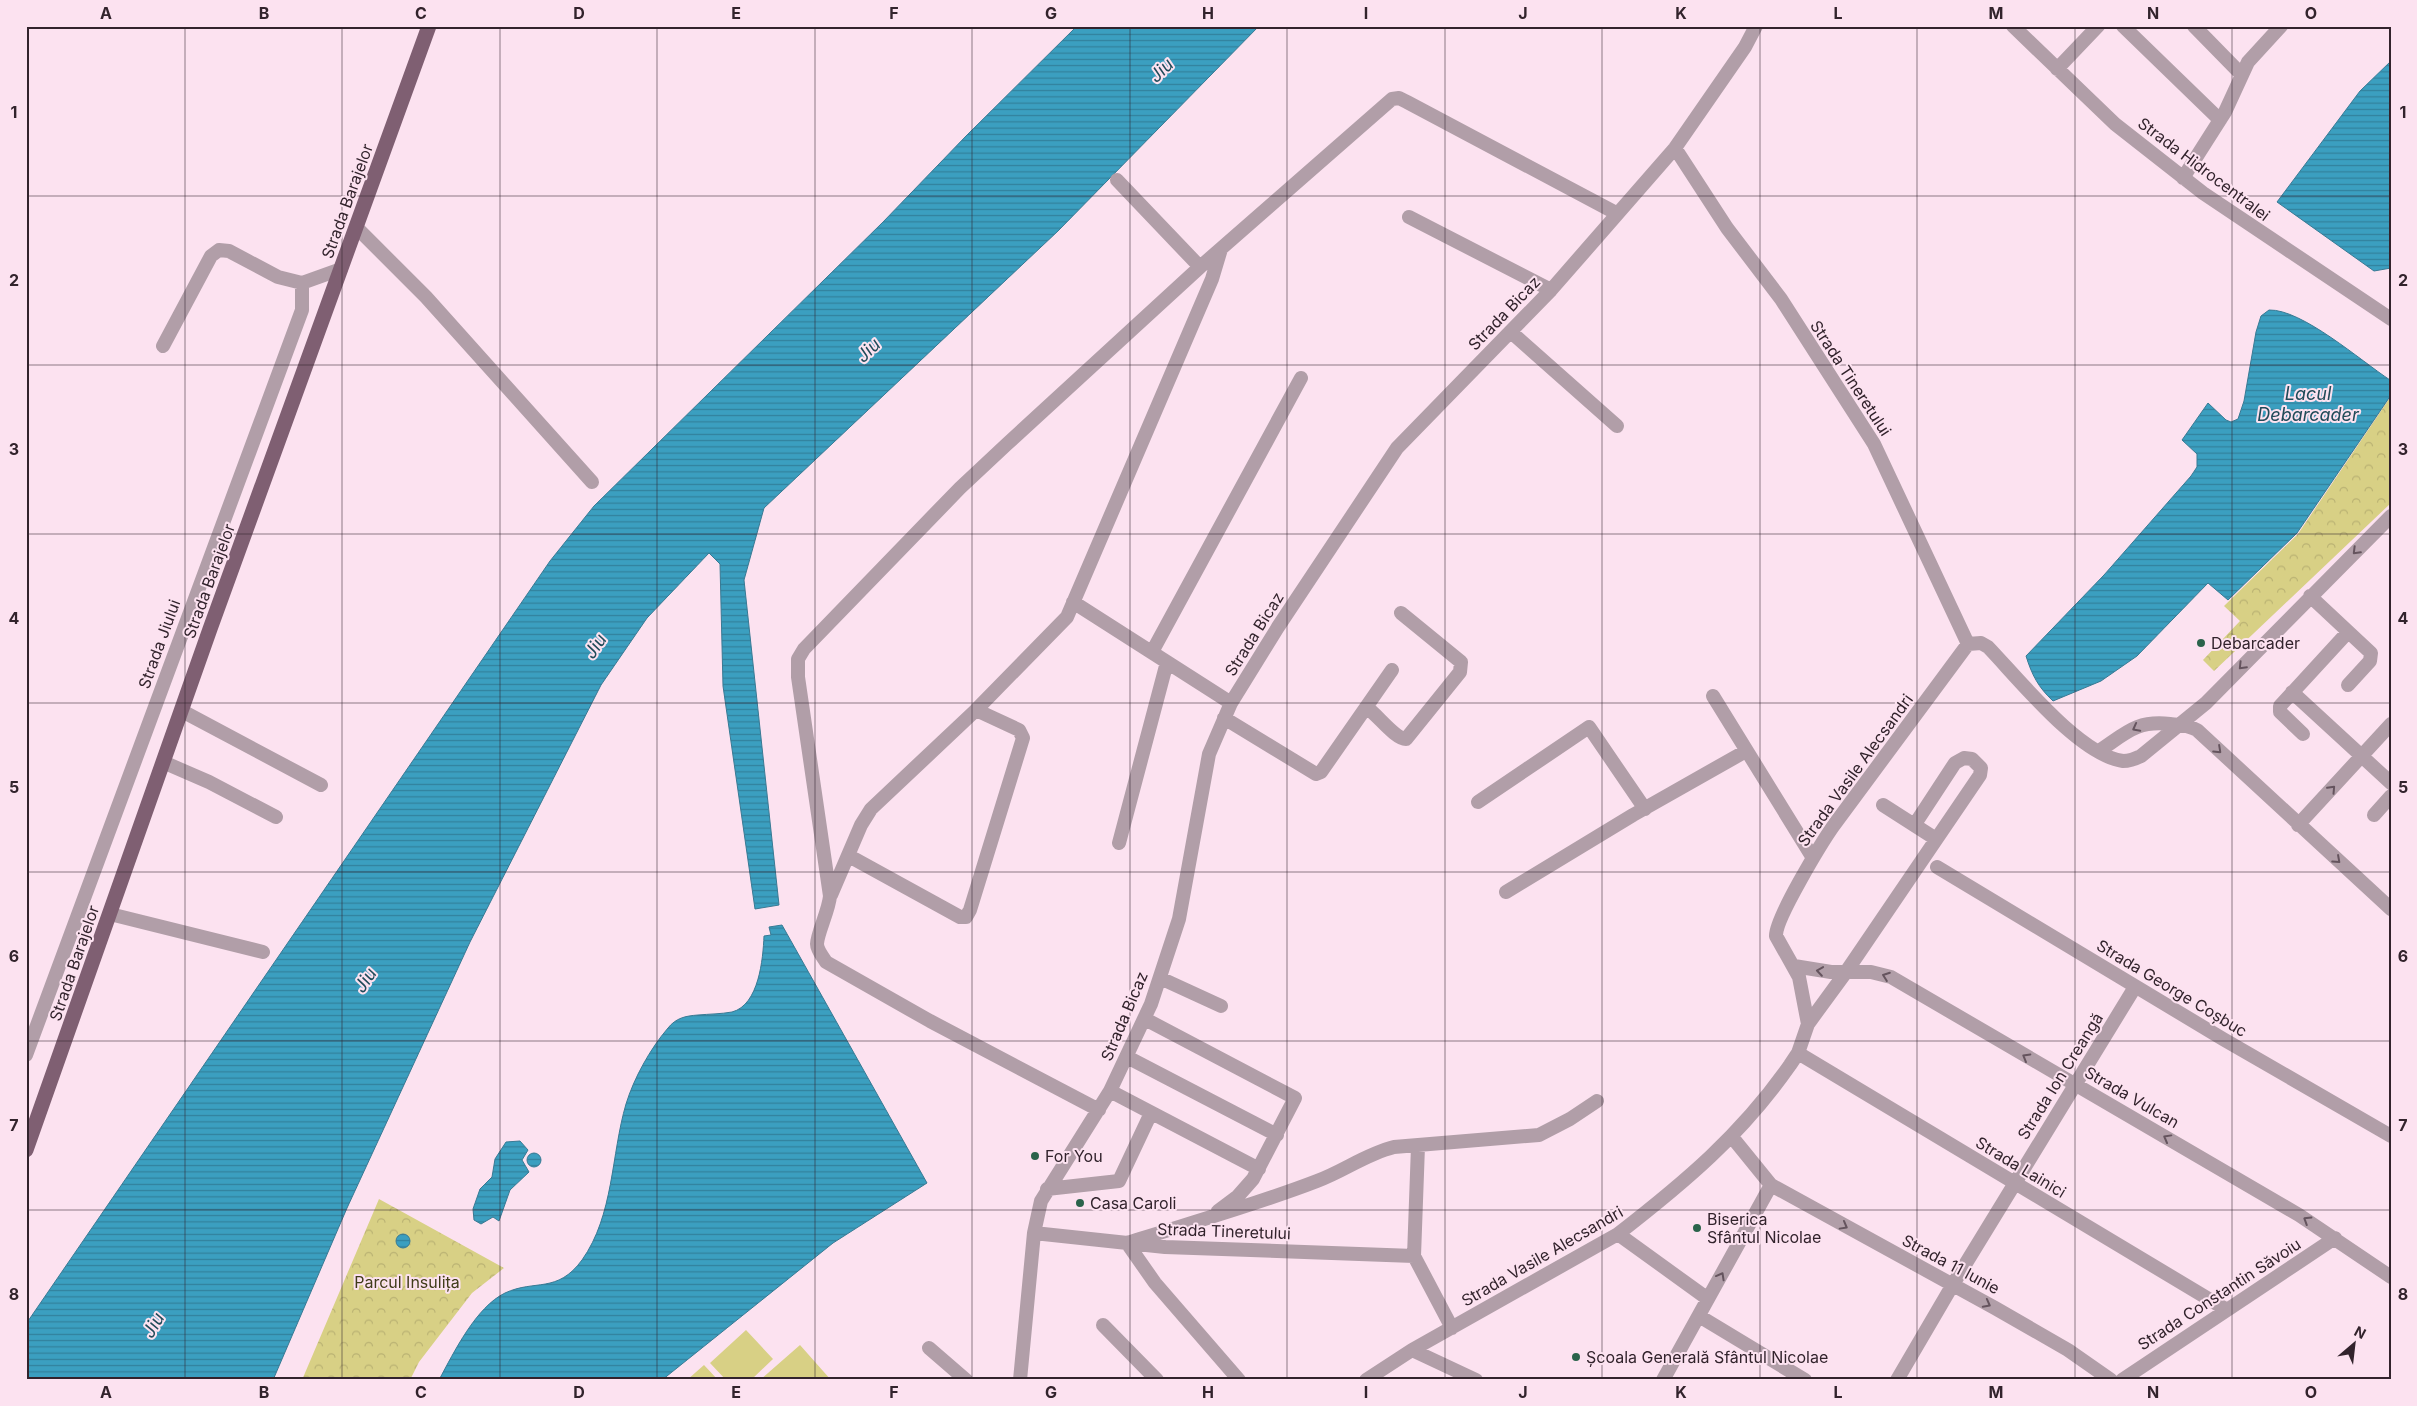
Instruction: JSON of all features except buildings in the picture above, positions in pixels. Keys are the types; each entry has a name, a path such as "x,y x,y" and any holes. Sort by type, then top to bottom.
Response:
{"main road":[{"name":"Strada Barajelor","path":"26,1150 163,762 429,26"}],"street":[{"name":"Strada Bicaz","path":"1020,1380 1034,1233 1041,1200 1110,1091 1145,1019 1179,919 1210,754 1231,703 1384,465 1397,448 1551,290 1616,213 1675,148 1745,47 1756,26"},
{"name":"Strada Hidrocentralei","path":"2013,26 2115,124 2183,178 2288,252 2391,319"},
{"path":"2057,69 2098,26"},
{"path":"2123,26 2220,120"},
{"path":"2194,26 2241,74"},
{"path":"2183,178 2220,120 2248,62 2281,26"},
{"path":"1099,1110 930,1021 826,962 820,954 817,944 828,910 830,896 798,677 798,659 804,649 960,488 1200,267 1384,104 1392,99 1399,98 1616,213"},
{"name":"Strada Tineretului","path":"1675,148 1727,228 1780,299 1874,444 1968,644"},
{"path":"1117,180 1200,267"},
{"path":"1409,217 1551,290"},
{"path":"356,227 426,297 592,482"},
{"path":"830,896 861,825 871,810 976,710 1062,624 1212,279 1221,249"},
{"path":"163,346 211,256 219,250 229,251 278,276 302,283 341,269"},
{"name":"Strada Jiului","path":"26,1055 302,310 302,283"},
{"path":"1511,332 1617,426"},
{"path":"1152,652 1301,378"},
{"path":"1968,644 1981,643 1988,647 2065,728 2099,751 2124,761 2141,756 2206,703 2391,516"},
{"path":"2310,596 2371,653 2371,657 2348,685"},
{"path":"1073,602 1231,703"},
{"path":"1366,706 1380,717 1395,735 1406,739 1460,672 1461,662 1402,613"},
{"path":"2303,734 2278,709 2348,632"},
{"name":"Strada Vasile Alecsandri","path":"1808,1024 1802,986 1794,966 1782,949 1776,932 1812,858 1839,817 1968,644"},
{"path":"1119,843 1167,662"},
{"path":"1224,718 1316,774 1321,772 1392,670"},
{"path":"2292,692 2391,783"},
{"path":"1712,696 1812,858"},
{"path":"849,856 960,917 966,917 970,910 1023,738 1019,730 976,710"},
{"path":"182,711 321,786"},
{"path":"2099,751 2138,726 2148,722 2190,726 2391,909"},
{"path":"2298,825 2391,724"},
{"path":"1478,802 1589,727 1644,809"},
{"path":"1506,892 1644,809 1746,751"},
{"name":"Strada Vasile Alecsandri","path":"1366,1380 1412,1350 1618,1234 1695,1172 1732,1137 1798,1053 1808,1024 1846,972 1980,775 1982,768 1972,759 1964,758 1955,763 1915,824"},
{"path":"163,762 208,782 276,818"},
{"path":"2374,815 2391,796"},
{"path":"1883,805 1936,839"},
{"name":"Strada George Coșbuc","path":"1937,867 2391,1136"},
{"path":"110,914 263,952"},
{"path":"1794,966 1846,972"},
{"name":"Strada Vulcan","path":"1846,972 1871,972 1891,977 2233,1176 2335,1238 2391,1278"},
{"path":"1160,978 1221,1006"},
{"name":"Strada Ion Creangă","path":"1897,1380 2014,1183 2135,986"},
{"path":"1145,1019 1295,1098 1259,1169 1243,1191 1208,1219"},
{"name":"Strada Lainici","path":"1798,1053 2227,1310"},
{"path":"1126,1057 1277,1135"},
{"path":"1110,1091 1259,1169"},
{"path":"1239,1380 1155,1283 1127,1243 1208,1219 1317,1181 1381,1150 1539,1135 1570,1119 1597,1101"},
{"path":"1047,1189 1119,1182 1152,1113"},
{"name":"Strada 11 Iunie","path":"1732,1137 1771,1185 2068,1350 2111,1380"},
{"path":"1418,1146 1414,1256 1452,1328"},
{"path":"1663,1380 1771,1185"},
{"name":"Strada Tineretului","path":"1034,1233 1165,1247 1414,1256"},
{"path":"1618,1234 1708,1299"},
{"name":"Strada Constantin Săvoiu","path":"2122,1380 2335,1238"},
{"path":"1698,1316 1805,1380"},
{"path":"1102,1325 1156,1380"},
{"path":"929,1348 966,1380"},
{"path":"1412,1350 1476,1380"}],"green space":[{"path":"2391,396 2391,503 2214,671 2203,660 2240,621 2224,606 2298,534"},
{"name":"Parcul Insulița","path":"379,1199 504,1268 472,1293 419,1362 410,1380 302,1380"},
{"path":"746,1330 773,1359 751,1380 726,1380 710,1363"},
{"path":"800,1345 831,1380 760,1380"},
{"path":"704,1365 718,1380 687,1380"}],"water":[{"name":"Jiu","path":"1077,26 1259,26 1058,231 764,508 744,580 779,905 755,909 723,686 720,564 709,553 647,618 601,685 470,942 347,1208 273,1380 26,1380 26,1324 550,561 594,506 883,222 966,136"},
{"path":"2391,61 2391,268 2374,271 2277,202 2360,91"},
{"name":"Lacul Debarcader","path":"2269,310 2282,312 2298,318 2331,338 2390,380 2391,395 2297,533 2228,600 2208,583 2137,656 2101,681 2053,701 2036,680 2026,656 2104,575 2191,476 2197,467 2197,454 2182,440 2208,403 2226,420 2231,422 2238,419 2244,401 2256,332 2261,316"},
{"path":"782,925 927,1183 833,1243 662,1380 439,1380 475,1319 494,1300 516,1289 555,1282 564,1278 582,1260 600,1224 606,1204 626,1104 633,1084 649,1054 668,1028 681,1018 732,1012 741,1008 754,991 758,980 764,936 771,935 769,927"},
{"path":"520,1141 528,1150 522,1160 529,1172 510,1190 499,1221 493,1217 481,1224 474,1220 473,1209 480,1189 492,1177 495,1159 506,1142"},
{"path":"531,1153 537,1153 541,1160 537,1167 531,1167 527,1163 527,1157"},
{"path":"400,1234 406,1234 410,1241 406,1248 400,1248 396,1244 396,1238"}],"place":[{"name":"Debarcader","path":"2201,643"},
{"name":"For You","path":"1035,1156"},
{"name":"Casa Caroli","path":"1080,1203"},
{"name":"Biserica Sfântul Nicolae","path":"1697,1228"},
{"name":"Școala Generală Sfântul Nicolae","path":"1576,1357"}]}
